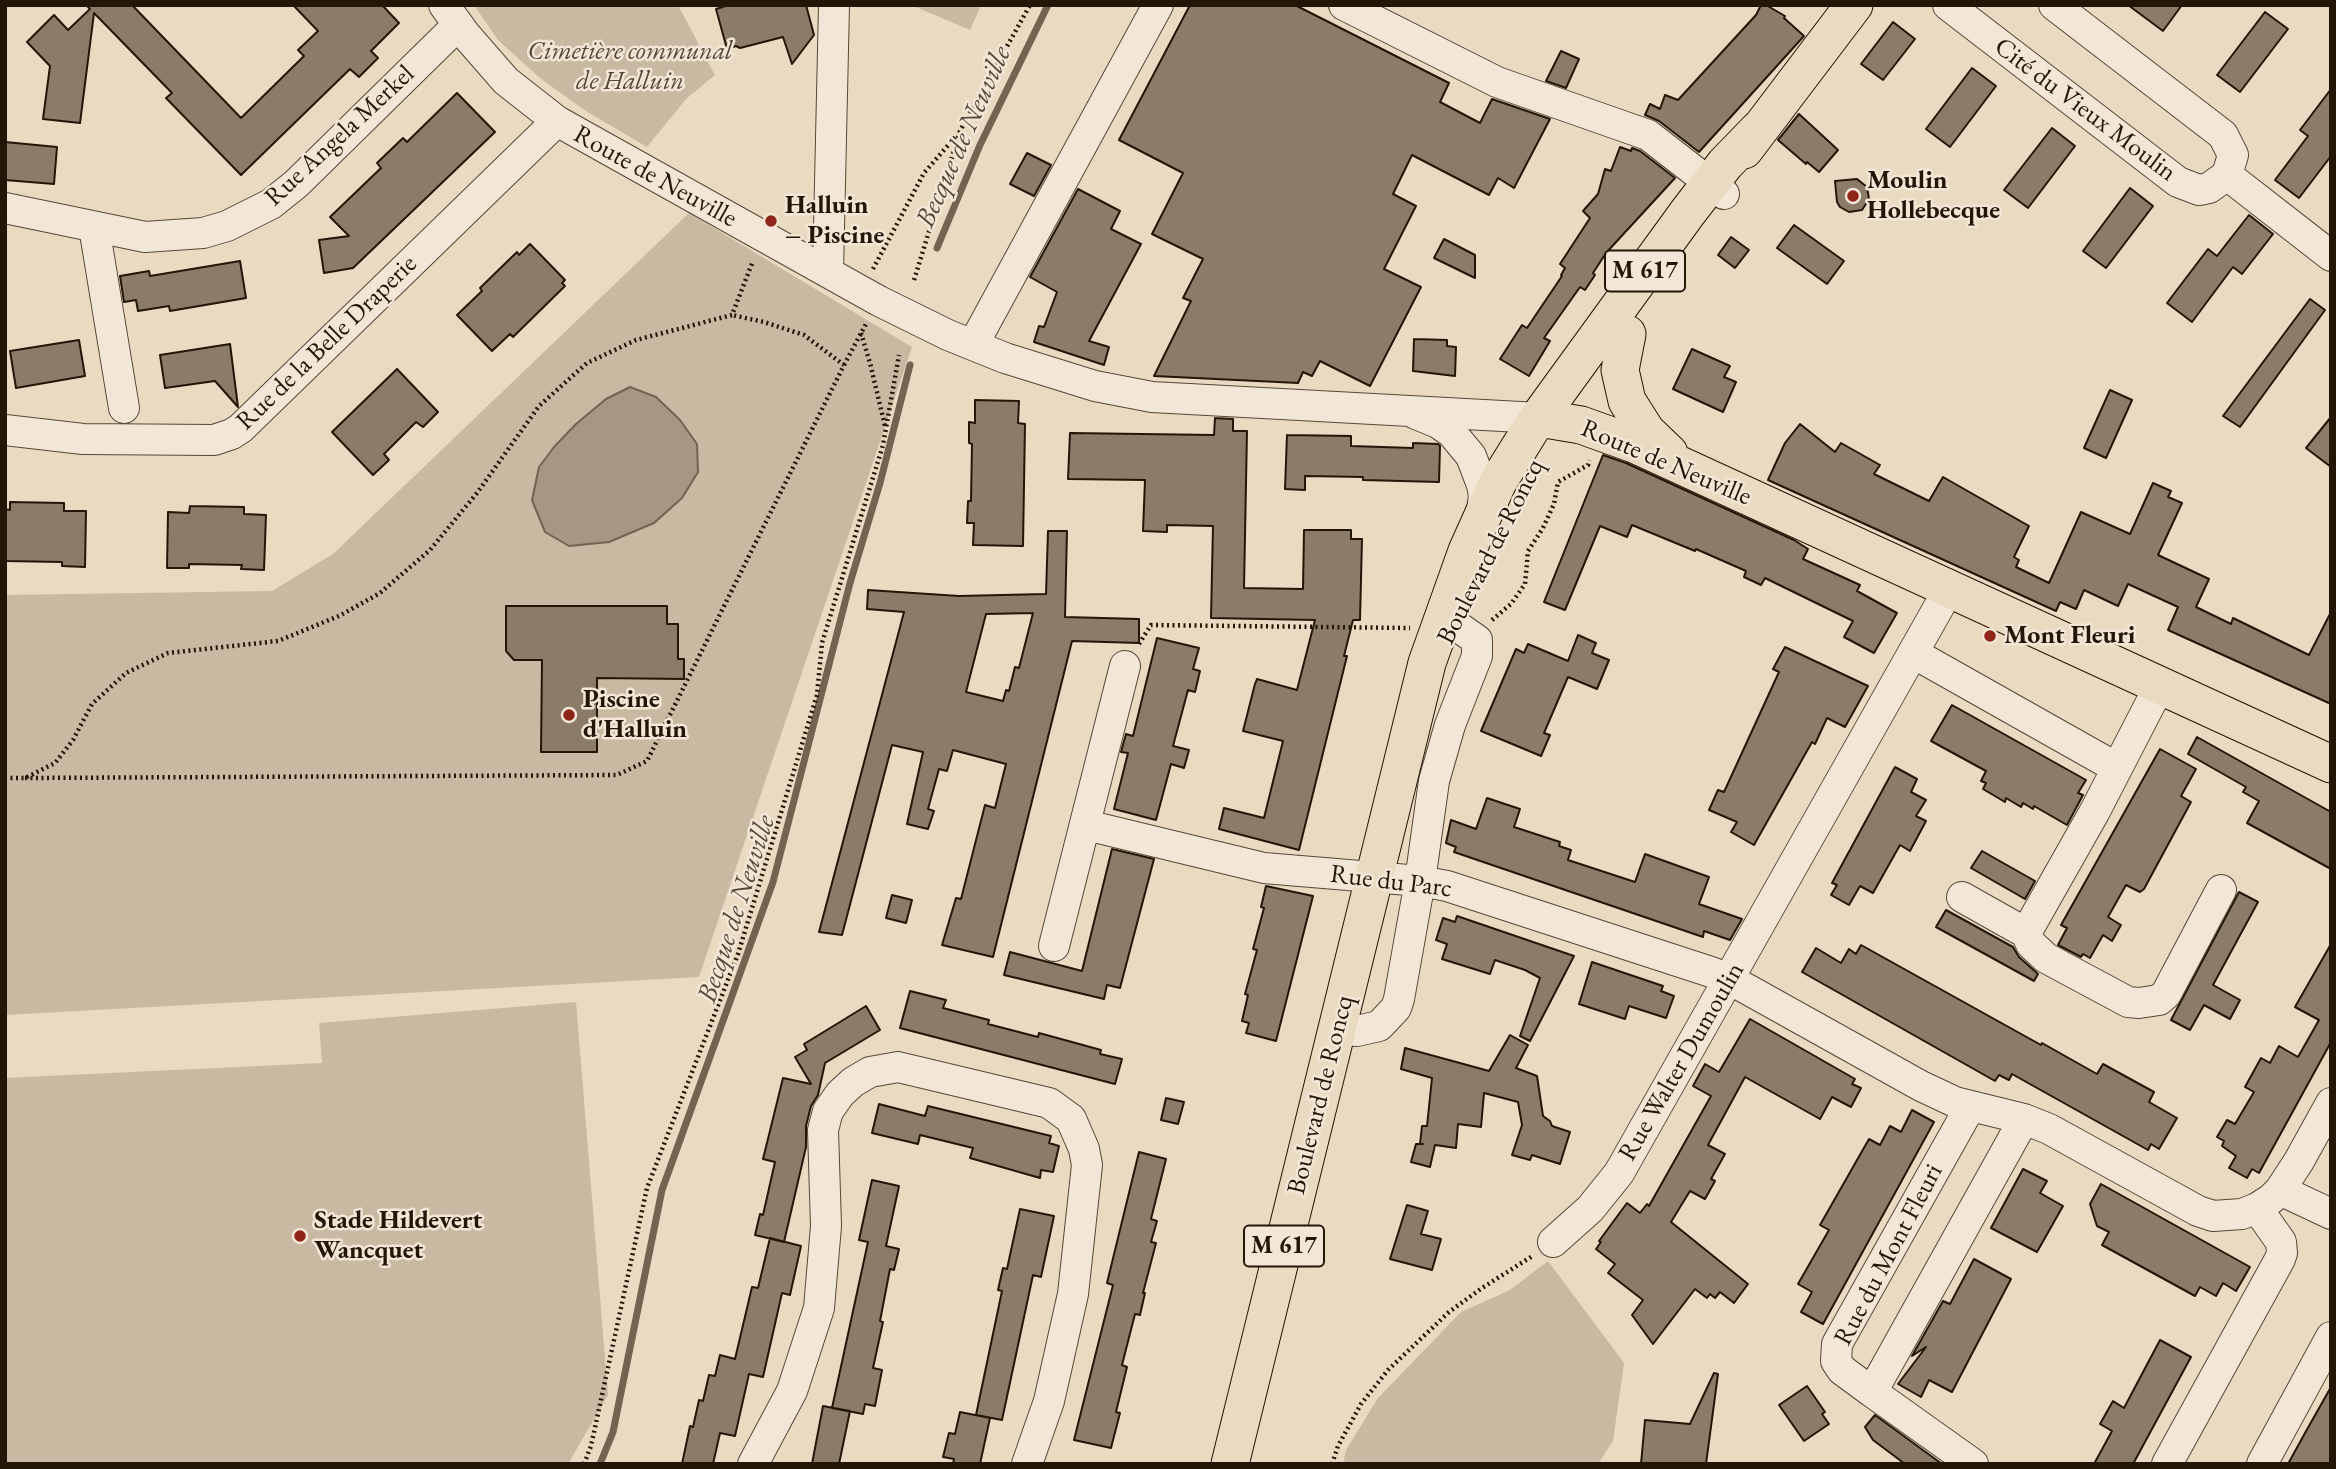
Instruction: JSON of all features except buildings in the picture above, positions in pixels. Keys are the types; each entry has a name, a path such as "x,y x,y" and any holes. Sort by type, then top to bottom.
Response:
{"main road":[{"name":"M 617","path":"1551,419 1737,163 1758,130 1854,5"},
{"name":"M 617","path":"1551,419 1627,334 1712,219 1717,189"},
{"path":"1627,334 1620,370 1627,401 1646,431 1660,446 1704,477"},
{"name":"Route de Neuville","path":"1551,419 1604,432 2331,764"},
{"name":"Boulevard de Roncq","path":"1455,630 1481,517 1513,455 1551,419"},
{"name":"Boulevard de Roncq","path":"1230,1464 1427,663 1455,630 1551,419"}],"street":[{"path":"828,272 834,5"},
{"path":"973,345 1158,5"},
{"path":"1345,5 1497,82 1648,135 1717,189"},
{"name":"Cité du Vieux Moulin","path":"1948,5 2178,182 2199,190 2209,188 2227,175"},
{"path":"2054,5 2223,135 2233,155 2227,175 2331,256"},
{"name":"Route de Neuville","path":"451,15 506,80 556,121 870,296 973,345 1072,380 1152,397 1551,419"},
{"name":"Rue Angela Merkel","path":"5,208 145,237 215,231 257,212 296,184 451,15"},
{"name":"Rue de la Belle Draperie","path":"5,430 83,439 215,440 232,434 556,121"},
{"path":"94,227 124,408"},
{"path":"1399,410 1421,415 1438,423 1462,443 1478,470 1482,485 1481,517"},
{"name":"Rue Walter Dumoulin","path":"1553,1242 1590,1209 1619,1173 1949,589"},
{"path":"1338,1028 1357,1031 1379,1026 1396,1008 1420,881 1434,781 1450,725 1478,656 1477,640 1455,630"},
{"path":"1913,653 2117,768"},
{"path":"1054,946 1125,666"},
{"path":"2026,933 2160,685"},
{"name":"Rue du Parc","path":"1086,825 1264,868 1420,881 1447,886 1729,979"},
{"path":"1962,897 2026,933 2031,944 2046,958 2129,1002 2150,1003 2159,1000 2173,984 2221,891"},
{"path":"1729,979 1921,1086 1970,1107 2024,1119 2049,1129 2198,1211 2213,1216 2227,1217 2269,1199 2331,1103"},
{"path":"753,1464 792,1391 819,1307 825,1252 823,1130 828,1111 853,1082 870,1072 898,1067 1049,1103 1071,1119 1084,1149 1087,1166 1073,1294 1049,1401 1027,1464"},
{"name":"Rue du Mont Fleuri","path":"1970,1107 1837,1344 1836,1361 1842,1370 1973,1464"},
{"name":"Rue du Mont Fleuri","path":"1872,1392 2024,1119"},
{"path":"2269,1199 2331,1214"},
{"path":"2167,1464 2280,1259 2281,1242 2269,1199"},
{"path":"2262,1464 2331,1337"}],"path":[{"path":"5,778 617,775 647,761 861,333 870,296 924,173 960,131 1030,5"},
{"path":"914,280 960,131"},
{"path":"732,315 763,237"},
{"path":"25,778 55,763 73,740 92,704 126,673 168,653 278,641 339,616 380,593 430,550 477,493 539,406 587,363 636,340 732,315 764,321 804,335 844,365"},
{"path":"861,333 885,426"},
{"path":"584,1464 592,1446 647,1188 738,954 817,695 822,643 883,445 900,355"},
{"path":"1125,666 1151,625 1455,630 1511,604 1525,584 1528,551 1543,528 1559,482 1588,464 1604,432"},
{"path":"1332,1464 1338,1446 1361,1404 1388,1370 1416,1342 1482,1288 1553,1242"}],"green space":[{"name":"Cimetière communal de Halluin","path":"474,5 678,5 715,75 686,99 647,147 586,111 541,79 498,40"},
{"path":"911,5 981,5 970,30"},
{"path":"689,213 912,347 699,977 5,1015 5,595 272,591 333,554"},
{"name":"Stade Hildevert Wancquet","path":"576,1002 608,1395 568,1464 5,1464 5,1078 322,1063 319,1023"},
{"path":"1548,1261 1624,1363 1613,1441 1598,1464 1343,1464 1346,1450 1378,1398 1461,1312 1510,1290"}],"shaded area":[{"path":"630,387 656,397 680,420 697,444 698,472 682,498 654,523 609,542 569,546 545,532 532,500 539,467 576,424 606,399"}],"waterway":[{"name":"Becque de Neuville","path":"937,248 980,145 1048,5"},
{"name":"Becque de Neuville","path":"600,1464 613,1432 662,1190 773,882 850,583 880,483 910,365"}],"place":[{"name":"Moulin Hollebecque","path":"1853,196"},
{"name":"Halluin – Piscine","path":"771,221"},
{"name":"Mont Fleuri","path":"1990,636"},
{"name":"Piscine d'Halluin","path":"569,715"},
{"name":"Stade Hildevert Wancquet","path":"300,1236"}]}
